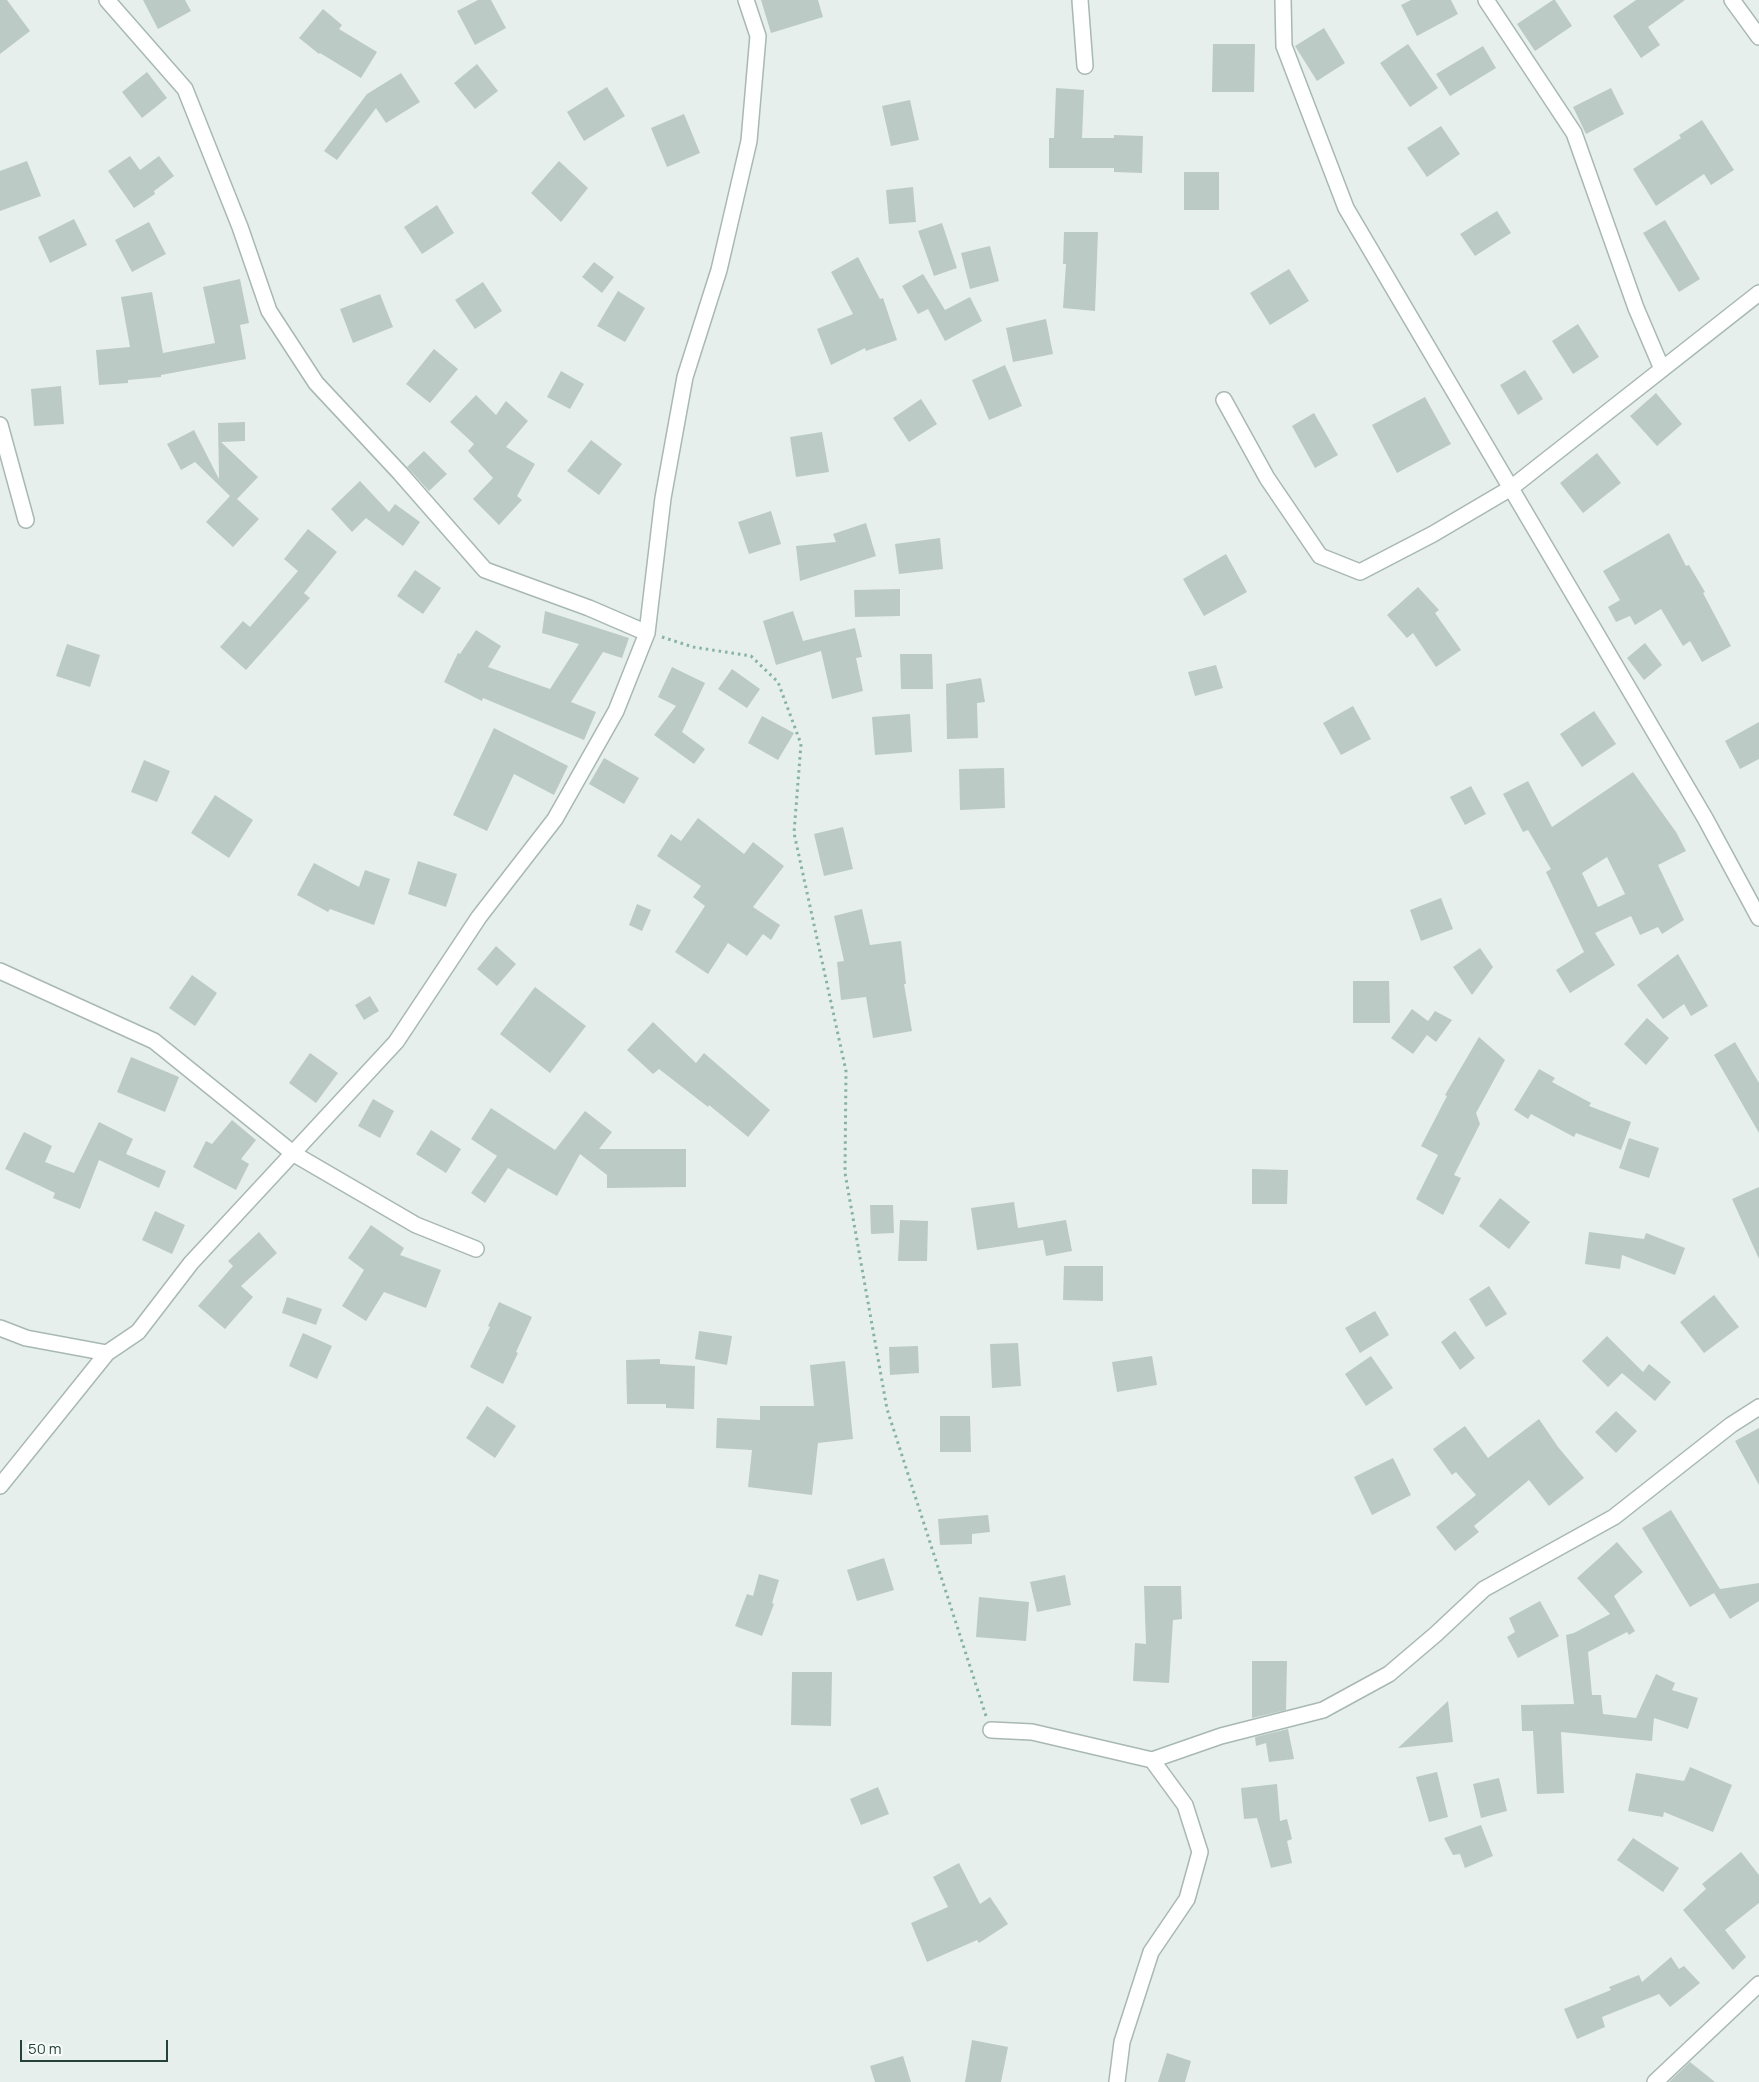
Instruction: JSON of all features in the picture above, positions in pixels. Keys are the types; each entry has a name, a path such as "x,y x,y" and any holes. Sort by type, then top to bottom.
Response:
{"street":[{"path":"107,0 185,89 240,227 269,311 316,383 400,473 485,570 589,608 647,633"},
{"path":"0,1486 107,1353 138,1332 192,1263 396,1042 479,917 555,819 616,711 647,633 664,498 685,377 719,270 749,141 758,36 746,0"},
{"path":"1080,0 1085,66"},
{"path":"1283,0 1284,46 1346,208 1705,818 1759,918"},
{"path":"1486,0 1574,133 1636,308 1662,370"},
{"path":"1732,0 1759,38"},
{"path":"1224,400 1267,478 1320,556 1360,572 1433,534 1511,488 1759,293"},
{"path":"0,425 26,520"},
{"path":"0,971 154,1041 294,1154 416,1225 476,1248"},
{"path":"0,1328 26,1338 107,1353"},
{"path":"991,1730 1032,1732 1152,1760 1221,1736 1323,1710 1389,1674 1436,1634 1484,1589 1614,1517 1731,1424 1759,1407"},
{"path":"1117,2082 1122,2042 1151,1952 1187,1899 1200,1852 1185,1805 1152,1760"},
{"path":"1655,2082 1759,1984"}],"path":[{"path":"647,633 693,647 751,656 778,682 801,744 794,833 846,1071 845,1173 887,1409 991,1730"}],"building":[{"path":"0,0 7,0 30,31 0,54"},
{"path":"143,0 185,0 191,11 158,29"},
{"path":"478,0 491,0 506,28 475,45 457,11"},
{"path":"761,0 818,0 823,17 771,33"},
{"path":"1411,0 1451,0 1458,14 1417,36 1401,5"},
{"path":"1555,0 1572,26 1535,51 1517,24"},
{"path":"1636,0 1685,0 1648,27 1660,45 1641,58 1613,16"},
{"path":"323,9 342,25 339,29 377,52 361,78 319,54 299,38"},
{"path":"1324,28 1345,63 1317,81 1295,46"},
{"path":"1213,44 1255,44 1254,92 1212,92"},
{"path":"1408,44 1438,88 1410,107 1380,63"},
{"path":"1483,46 1496,68 1450,96 1436,74"},
{"path":"477,64 498,91 475,109 454,83"},
{"path":"147,72 167,98 142,118 122,92"},
{"path":"401,73 420,102 386,123 376,108 337,160 324,151 367,94"},
{"path":"607,87 625,116 584,141 567,112"},
{"path":"1056,88 1084,90 1082,138 1114,138 1114,135 1143,136 1142,173 1114,172 1114,168 1049,168 1049,138 1054,138"},
{"path":"1611,88 1624,114 1586,134 1573,107"},
{"path":"910,100 919,140 891,146 882,106"},
{"path":"684,114 700,153 667,167 651,128"},
{"path":"1702,120 1734,170 1711,185 1704,174 1656,206 1633,169 1681,138 1679,135"},
{"path":"1441,126 1460,154 1427,177 1407,148"},
{"path":"130,156 140,170 159,156 174,176 154,191 155,194 134,208 108,171"},
{"path":"27,161 41,196 0,211 0,171"},
{"path":"559,161 588,188 561,222 531,193"},
{"path":"1184,172 1219,172 1219,210 1184,210"},
{"path":"913,187 916,222 889,224 886,190"},
{"path":"437,205 454,233 422,254 404,227"},
{"path":"1497,211 1511,233 1475,256 1460,234"},
{"path":"74,219 87,245 50,263 38,237"},
{"path":"1665,220 1700,279 1679,292 1643,233"},
{"path":"149,222 166,254 132,272 115,240"},
{"path":"942,223 957,268 934,276 918,231"},
{"path":"1064,232 1098,232 1095,311 1063,308 1066,264 1063,264"},
{"path":"990,246 999,281 970,289 961,253"},
{"path":"858,257 880,299 883,298 897,340 866,351 865,348 831,365 817,329 853,314 831,272"},
{"path":"594,262 614,277 602,293 582,277"},
{"path":"1289,269 1309,301 1270,325 1250,293"},
{"path":"923,274 945,310 970,297 982,321 945,341 928,309 918,314 902,286"},
{"path":"240,279 249,323 240,325 246,359 161,375 161,377 128,380 128,383 99,385 96,350 130,347 121,297 152,292 163,353 215,343 203,287"},
{"path":"483,282 502,311 475,329 455,300"},
{"path":"618,291 645,308 625,342 597,326"},
{"path":"380,294 393,327 353,343 340,309"},
{"path":"1046,319 1053,354 1013,362 1006,328"},
{"path":"1578,324 1599,357 1573,374 1552,341"},
{"path":"434,349 458,369 430,403 406,384"},
{"path":"1005,365 1022,406 989,420 972,380"},
{"path":"1525,370 1543,399 1518,415 1500,385"},
{"path":"561,371 584,384 570,409 547,397"},
{"path":"61,386 64,424 34,426 31,389"},
{"path":"1656,393 1682,424 1657,446 1630,416"},
{"path":"476,395 496,415 506,401 528,421 506,447 535,464 517,496 522,500 499,525 473,499 493,478 468,451 474,444 450,422"},
{"path":"1425,397 1451,444 1397,473 1372,425"},
{"path":"921,399 937,424 909,442 893,418"},
{"path":"1314,413 1338,455 1315,468 1292,426"},
{"path":"245,422 245,441 221,442 258,477 237,499 259,519 233,547 206,522 230,496 195,462 181,470 167,444 194,430 219,479 218,423"},
{"path":"822,432 829,472 796,477 790,437"},
{"path":"591,440 622,464 599,495 567,471"},
{"path":"424,451 447,474 429,491 407,467"},
{"path":"1597,453 1621,483 1583,513 1560,483"},
{"path":"360,481 389,512 395,504 420,522 403,546 366,518 352,532 331,509"},
{"path":"771,511 781,544 749,554 738,522"},
{"path":"866,523 876,556 800,581 796,546 836,542 833,534"},
{"path":"308,529 337,552 304,593 310,598 246,670 220,647 243,621 250,627 298,571 284,559"},
{"path":"1669,533 1686,566 1689,565 1705,592 1703,593 1731,646 1702,662 1690,641 1683,646 1661,609 1635,625 1630,616 1616,622 1608,607 1620,600 1603,571"},
{"path":"940,538 943,569 899,574 895,544"},
{"path":"1226,554 1247,592 1204,616 1183,579"},
{"path":"415,570 441,588 423,614 397,596"},
{"path":"1418,587 1439,610 1435,613 1461,650 1436,667 1413,633 1407,638 1387,615"},
{"path":"900,589 900,616 855,617 854,590"},
{"path":"545,611 629,638 622,658 603,652 571,702 596,712 584,740 483,698 482,701 444,682 458,653 460,654 476,630 501,646 488,667 550,689 579,644 542,633"},
{"path":"793,611 803,641 855,628 862,657 856,658 863,691 832,699 821,651 776,665 763,621"},
{"path":"1645,643 1662,665 1644,680 1627,658"},
{"path":"67,644 100,655 90,687 56,676"},
{"path":"900,654 932,654 933,689 901,689"},
{"path":"1216,665 1223,688 1195,696 1188,672"},
{"path":"672,667 705,683 682,732 705,749 694,764 654,735 676,706 658,697"},
{"path":"732,669 760,689 747,708 718,689"},
{"path":"981,678 985,702 977,703 978,738 947,739 946,684"},
{"path":"1353,706 1371,739 1341,755 1323,723"},
{"path":"1594,711 1616,744 1582,767 1560,734"},
{"path":"910,714 912,752 875,755 872,717"},
{"path":"762,716 794,733 778,760 748,743"},
{"path":"1759,722 1759,759 1740,769 1725,741"},
{"path":"494,728 568,766 554,795 514,774 487,831 453,815"},
{"path":"604,758 639,778 624,804 589,784"},
{"path":"144,760 170,771 157,802 131,792"},
{"path":"1004,768 1005,808 960,810 959,769"},
{"path":"1633,772 1676,832 1686,851 1658,865 1684,920 1662,934 1658,927 1640,935 1631,916 1595,933 1615,965 1570,993 1556,970 1584,952 1546,872 1551,869 1528,830 1523,832 1503,794 1528,781 1552,827","holes":["1607,857 1625,894 1598,907 1582,873"]},
{"path":"1471,786 1486,814 1465,825 1450,797"},
{"path":"215,795 253,820 229,858 191,833"},
{"path":"698,818 744,854 753,842 784,866 753,907 780,925 771,940 763,934 747,956 728,943 708,974 675,952 705,906 693,897 701,886 657,856 671,834 681,841"},
{"path":"843,827 853,869 824,876 814,834"},
{"path":"418,861 457,874 446,907 408,894"},
{"path":"314,863 359,887 365,870 390,879 374,925 330,909 328,912 297,895"},
{"path":"1441,898 1453,929 1421,941 1410,910"},
{"path":"637,904 651,910 642,931 629,925"},
{"path":"862,909 870,945 901,941 906,984 904,984 912,1031 873,1038 866,997 841,1000 837,962 844,961 834,916"},
{"path":"496,946 516,964 497,986 477,969"},
{"path":"1480,948 1493,967 1472,995 1453,967"},
{"path":"1678,954 1708,1006 1691,1016 1684,1004 1663,1019 1637,985"},
{"path":"192,975 217,993 195,1026 169,1008"},
{"path":"1353,981 1389,981 1390,1023 1353,1023"},
{"path":"535,987 586,1026 550,1073 500,1034"},
{"path":"370,996 379,1011 364,1020 355,1005"},
{"path":"1412,1009 1428,1021 1435,1011 1452,1020 1436,1042 1427,1035 1413,1054 1391,1038"},
{"path":"1647,1018 1669,1038 1646,1065 1624,1044"},
{"path":"653,1022 696,1063 704,1053 770,1110 748,1137 709,1105 708,1107 659,1069 653,1074 627,1050"},
{"path":"1479,1037 1505,1060 1476,1113 1480,1124 1454,1175 1461,1178 1443,1215 1416,1199 1438,1155 1421,1146 1447,1096 1445,1095"},
{"path":"1735,1042 1759,1083 1759,1133 1714,1055"},
{"path":"310,1053 338,1073 316,1103 289,1083"},
{"path":"131,1057 179,1077 165,1112 117,1092"},
{"path":"1539,1069 1555,1078 1552,1082 1591,1103 1589,1106 1631,1122 1621,1150 1576,1133 1574,1137 1531,1114 1528,1119 1514,1110"},
{"path":"373,1099 394,1111 380,1138 358,1126"},
{"path":"491,1108 555,1150 585,1111 612,1132 599,1149 686,1149 686,1187 607,1188 607,1175 580,1154 557,1196 508,1168 485,1203 471,1193 497,1156 471,1139"},
{"path":"232,1120 256,1140 241,1159 249,1164 236,1190 193,1167 206,1141 212,1144"},
{"path":"99,1122 133,1139 126,1154 166,1171 159,1188 99,1160 80,1209 53,1198 55,1193 5,1169 24,1132 52,1146 45,1162 74,1173"},
{"path":"431,1130 461,1149 446,1173 416,1154"},
{"path":"1629,1138 1659,1148 1649,1178 1619,1168"},
{"path":"1252,1169 1288,1170 1287,1204 1252,1204"},
{"path":"1759,1187 1759,1259 1732,1199"},
{"path":"1500,1198 1530,1222 1509,1249 1479,1226"},
{"path":"1014,1202 1018,1228 1066,1220 1072,1251 1046,1256 1043,1240 977,1250 971,1208"},
{"path":"870,1205 893,1205 894,1233 871,1234"},
{"path":"155,1211 185,1225 172,1254 142,1240"},
{"path":"900,1220 928,1221 927,1261 898,1261"},
{"path":"371,1225 404,1248 400,1255 441,1270 426,1308 384,1292 366,1321 342,1306 364,1270 348,1258"},
{"path":"259,1232 277,1253 241,1286 253,1297 225,1329 198,1306 233,1266 228,1261"},
{"path":"1589,1232 1644,1239 1646,1233 1685,1248 1675,1275 1622,1255 1620,1269 1585,1264"},
{"path":"1064,1266 1103,1266 1103,1301 1063,1300"},
{"path":"1489,1286 1507,1314 1486,1327 1469,1299"},
{"path":"1714,1295 1739,1327 1704,1353 1680,1322"},
{"path":"287,1297 322,1309 316,1325 282,1313"},
{"path":"499,1302 532,1317 503,1384 470,1367 490,1327 488,1326"},
{"path":"1375,1311 1389,1335 1360,1353 1345,1328"},
{"path":"699,1331 732,1336 727,1365 695,1359"},
{"path":"1455,1331 1475,1358 1460,1370 1441,1342"},
{"path":"303,1333 332,1346 317,1379 289,1366"},
{"path":"1607,1336 1643,1372 1649,1364 1671,1382 1655,1401 1622,1373 1608,1387 1582,1361"},
{"path":"1018,1343 1021,1386 992,1388 990,1344"},
{"path":"918,1346 919,1373 890,1375 889,1347"},
{"path":"1152,1356 1157,1385 1117,1392 1112,1362"},
{"path":"1371,1356 1393,1388 1366,1406 1345,1374"},
{"path":"660,1359 660,1364 695,1366 694,1409 666,1408 666,1404 627,1404 626,1360"},
{"path":"845,1361 853,1439 818,1443 812,1495 748,1487 752,1450 716,1448 717,1418 760,1420 760,1406 814,1406 810,1365"},
{"path":"487,1406 516,1426 495,1458 466,1438"},
{"path":"1616,1411 1637,1431 1616,1453 1595,1432"},
{"path":"940,1416 970,1416 971,1452 940,1452"},
{"path":"1539,1419 1558,1447 1584,1478 1549,1506 1529,1480 1474,1526 1479,1532 1455,1551 1436,1527 1476,1495 1456,1472 1452,1475 1433,1449 1465,1426 1488,1458"},
{"path":"1759,1428 1759,1485 1735,1441"},
{"path":"1393,1458 1411,1495 1372,1515 1354,1477"},
{"path":"1671,1510 1720,1589 1759,1583 1759,1601 1730,1619 1714,1593 1690,1607 1642,1528"},
{"path":"988,1515 990,1532 972,1534 972,1544 940,1545 938,1519"},
{"path":"1617,1542 1643,1572 1614,1596 1635,1631 1629,1635 1627,1632 1588,1652 1592,1695 1601,1695 1603,1714 1636,1718 1656,1674 1675,1683 1672,1690 1698,1698 1688,1729 1654,1718 1652,1741 1561,1732 1564,1793 1537,1794 1533,1731 1522,1731 1521,1705 1574,1704 1566,1635 1574,1633 1610,1614 1577,1578"},
{"path":"884,1558 894,1590 857,1601 847,1570"},
{"path":"759,1574 779,1580 772,1603 774,1604 762,1636 735,1626 747,1594 753,1596"},
{"path":"1065,1575 1071,1605 1037,1612 1030,1582"},
{"path":"1144,1586 1181,1586 1182,1619 1173,1620 1169,1683 1133,1681 1135,1643 1146,1644"},
{"path":"979,1597 1029,1602 1026,1641 976,1637"},
{"path":"1540,1601 1559,1636 1518,1658 1507,1637 1515,1632 1509,1618"},
{"path":"1252,1661 1287,1661 1286,1710 1252,1718"},
{"path":"792,1672 832,1672 831,1726 791,1725"},
{"path":"1448,1701 1453,1742 1398,1748"},
{"path":"1288,1729 1294,1759 1269,1762 1266,1743 1256,1746 1255,1737"},
{"path":"1690,1767 1732,1785 1713,1832 1664,1812 1663,1817 1628,1811 1636,1773 1684,1781"},
{"path":"1437,1772 1448,1817 1429,1822 1416,1777"},
{"path":"1499,1778 1507,1811 1481,1818 1473,1784"},
{"path":"1277,1784 1280,1821 1287,1819 1292,1839 1287,1841 1292,1863 1271,1868 1257,1818 1244,1819 1241,1788"},
{"path":"878,1787 889,1814 861,1825 850,1799"},
{"path":"1481,1825 1493,1856 1465,1868 1460,1854 1453,1855 1444,1838"},
{"path":"1633,1838 1679,1868 1663,1892 1617,1860"},
{"path":"1741,1852 1759,1875 1759,1903 1725,1930 1746,1957 1733,1970 1683,1910 1706,1889 1702,1884"},
{"path":"959,1863 980,1904 990,1897 1008,1924 979,1943 977,1940 927,1962 911,1923 948,1907 933,1877"},
{"path":"1671,1957 1679,1969 1684,1966 1700,1983 1670,2007 1659,1994 1602,2017 1605,2027 1577,2039 1564,2009 1611,1990 1609,1987 1639,1975 1642,1982"},
{"path":"972,2040 1008,2047 1001,2082 965,2082"},
{"path":"1167,2053 1191,2061 1185,2082 1158,2082"},
{"path":"903,2056 911,2082 875,2082 870,2066"},
{"path":"1690,2062 1715,2082 1669,2082"}]}
